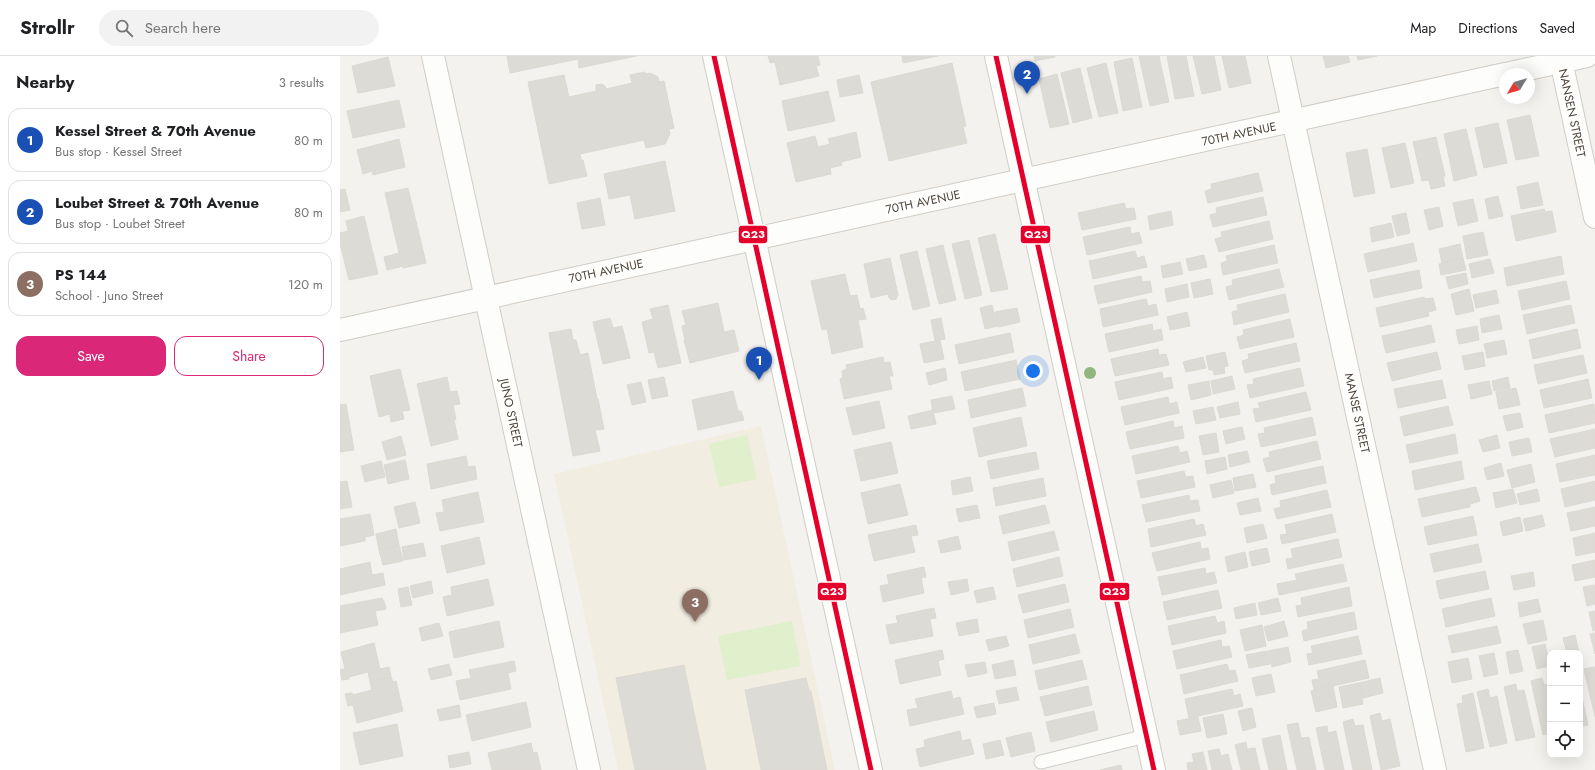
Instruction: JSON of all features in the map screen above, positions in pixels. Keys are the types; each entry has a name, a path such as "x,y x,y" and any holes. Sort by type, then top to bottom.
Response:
{"street":[{"name":"JUNO STREET","path":"433,56 589,770"},
{"path":"714,56 871,770"},
{"path":"996,56 1154,770"},
{"name":"MANSE STREET","path":"1279,56 1435,770"},
{"name":"70TH AVENUE","path":"1527,68 1560,59 1587,56"},
{"name":"NANSEN STREET","path":"1560,59 1595,217"},
{"name":"70TH AVENUE","path":"340,330 1293,122 1499,75"}],"lane":[{"path":"1041,762 1146,736"}],"shaded area":[{"path":"761,426 835,770 618,770 554,474"}],"green space":[{"path":"747,435 757,479 719,487 709,444"},
{"path":"792,621 801,666 727,680 718,636"}],"building":[{"path":"507,56 636,56 579,68 578,59 510,73"},
{"path":"768,56 818,56 820,65 816,66 819,76 780,85 775,62 770,63"},
{"path":"902,56 938,56 903,63"},
{"path":"1034,56 1055,56 1055,57 1035,61"},
{"path":"1139,56 1159,56 1169,102 1150,106"},
{"path":"1167,56 1186,56 1194,96 1175,99"},
{"path":"1193,56 1214,56 1221,90 1202,94"},
{"path":"1222,56 1245,56 1251,83 1229,88"},
{"path":"1323,56 1348,56 1350,62 1326,68"},
{"path":"1357,56 1377,56 1358,60"},
{"path":"388,57 395,86 358,93 352,66"},
{"path":"1132,58 1142,107 1123,111 1114,62"},
{"path":"952,63 966,126 963,127 967,143 889,161 871,82"},
{"path":"1106,63 1118,113 1099,117 1087,68"},
{"path":"1080,68 1092,118 1073,123 1061,73"},
{"path":"645,72 645,74 650,73 658,77 659,82 664,81 674,128 669,129 670,134 665,144 646,148 644,140 580,154 587,176 549,184 528,82 564,75 569,97 596,91 596,85 602,84 606,89 632,83 630,75"},
{"path":"1057,74 1069,124 1050,128 1039,79"},
{"path":"859,75 863,93 840,97 837,80"},
{"path":"828,91 835,121 788,131 782,101"},
{"path":"399,100 405,127 353,138 347,111"},
{"path":"1530,115 1539,156 1516,160 1507,120"},
{"path":"1498,123 1507,163 1484,168 1475,128"},
{"path":"1466,129 1477,175 1454,181 1444,134"},
{"path":"856,132 861,157 841,162 842,165 830,168 831,174 796,182 787,143 815,136 818,147 830,144 828,139"},
{"path":"1436,137 1445,176 1443,177 1445,186 1431,189 1429,180 1422,181 1413,142"},
{"path":"399,139 405,167 373,175 372,171 363,174 357,150"},
{"path":"1405,143 1414,183 1391,188 1382,148"},
{"path":"1367,149 1375,193 1354,197 1346,153"},
{"path":"665,161 675,211 635,219 630,195 609,199 604,174"},
{"path":"1258,173 1263,191 1208,203 1205,191 1212,189 1211,184"},
{"path":"1538,182 1543,205 1521,209 1517,187"},
{"path":"408,188 426,263 387,270 384,257 399,253 385,193"},
{"path":"345,189 350,210 340,212 340,190"},
{"path":"1498,196 1503,216 1489,219 1485,199"},
{"path":"1263,197 1267,215 1213,227 1210,215 1217,213 1216,208"},
{"path":"600,198 605,225 582,229 577,203"},
{"path":"1473,199 1478,221 1458,226 1453,203"},
{"path":"1124,203 1126,209 1134,208 1136,219 1082,230 1078,213"},
{"path":"1439,207 1443,226 1429,230 1424,210"},
{"path":"1544,209 1545,212 1552,211 1556,232 1516,241 1511,216"},
{"path":"1171,211 1173,225 1150,230 1148,216"},
{"path":"1406,213 1410,233 1397,236 1392,216"},
{"path":"364,216 378,274 349,280 340,243 340,233 348,231 346,221"},
{"path":"1269,221 1273,239 1219,252 1215,239 1222,237 1221,232"},
{"path":"1391,223 1394,237 1372,242 1370,228"},
{"path":"1130,227 1131,234 1139,232 1142,243 1087,255 1083,237"},
{"path":"1483,232 1488,255 1467,259 1463,236"},
{"path":"995,234 1008,289 991,292 978,238"},
{"path":"969,240 982,295 965,299 952,244"},
{"path":"1413,243 1417,261 1368,272 1364,254"},
{"path":"1460,244 1463,258 1442,263 1439,249"},
{"path":"943,245 956,300 939,304 926,249"},
{"path":"1274,245 1278,263 1223,275 1221,263 1227,261 1226,256"},
{"path":"917,251 930,306 913,310 900,255"},
{"path":"1135,251 1137,258 1144,256 1147,267 1093,279 1089,261"},
{"path":"1204,255 1207,267 1189,271 1186,259"},
{"path":"1561,256 1564,274 1507,286 1504,268"},
{"path":"890,258 898,295 896,299 892,300 889,298 888,294 871,298 864,264"},
{"path":"1463,258 1466,270 1441,275 1439,264"},
{"path":"1490,259 1494,273 1472,278 1469,264"},
{"path":"1180,262 1183,274 1163,278 1161,266"},
{"path":"1279,269 1284,287 1229,300 1226,287 1233,285 1232,280"},
{"path":"1419,270 1422,288 1374,298 1370,280"},
{"path":"1466,273 1468,284 1449,289 1446,277"},
{"path":"845,274 850,296 857,295 860,309 863,308 866,319 858,320 863,347 832,354 827,329 822,330 811,281"},
{"path":"1141,276 1142,282 1150,281 1152,292 1098,304 1094,286"},
{"path":"1210,279 1213,294 1194,298 1191,283"},
{"path":"1566,281 1570,299 1522,310 1518,291"},
{"path":"1187,284 1189,297 1167,302 1165,289"},
{"path":"1469,289 1474,311 1456,315 1451,294"},
{"path":"1496,290 1499,303 1476,308 1473,295"},
{"path":"1285,294 1289,312 1234,325 1232,312 1238,310 1237,305"},
{"path":"1424,297 1425,299 1433,298 1436,310 1428,312 1429,316 1380,327 1376,308"},
{"path":"1146,299 1148,306 1156,304 1158,315 1103,327 1100,309"},
{"path":"718,303 724,332 734,330 739,351 690,363 684,340 682,326 686,325 682,311"},
{"path":"668,305 681,363 658,368 654,352 649,353 642,322 653,319 650,309"},
{"path":"992,305 997,326 985,329 980,308"},
{"path":"1571,305 1575,323 1527,334 1523,315"},
{"path":"1017,308 1020,322 998,327 995,312"},
{"path":"1187,312 1190,326 1170,330 1167,317"},
{"path":"1499,315 1502,329 1482,333 1480,319"},
{"path":"610,318 613,328 622,326 630,358 603,364 593,322"},
{"path":"941,318 945,339 935,341 931,320"},
{"path":"1290,319 1294,337 1240,349 1237,337 1244,335 1243,330"},
{"path":"1152,324 1153,331 1161,329 1163,340 1109,352 1105,334"},
{"path":"1431,325 1435,342 1386,353 1382,336"},
{"path":"1477,326 1479,340 1459,344 1456,330"},
{"path":"571,329 573,340 576,340 580,355 588,353 604,429 595,430 600,451 573,456 549,333"},
{"path":"1577,329 1581,348 1533,359 1529,340"},
{"path":"1010,333 1014,352 959,364 955,345"},
{"path":"940,340 944,359 924,363 920,344"},
{"path":"1504,340 1507,354 1487,358 1484,344"},
{"path":"1296,343 1300,361 1245,373 1242,361 1249,359 1248,354"},
{"path":"1158,349 1159,355 1166,354 1169,365 1115,376 1111,359"},
{"path":"1225,352 1228,366 1224,367 1225,373 1214,375 1213,370 1209,370 1206,356"},
{"path":"1437,352 1441,369 1392,381 1387,363"},
{"path":"1483,352 1485,366 1465,370 1462,356"},
{"path":"1583,355 1587,373 1538,384 1534,365"},
{"path":"883,357 884,363 890,362 893,376 889,376 892,389 844,399 840,379 843,378 842,371 847,369 846,365"},
{"path":"1203,357 1206,368 1186,372 1183,362"},
{"path":"1016,360 1020,379 965,391 961,372"},
{"path":"945,368 947,380 929,385 926,373"},
{"path":"1300,368 1304,386 1250,398 1247,385 1254,384 1253,379"},
{"path":"400,369 410,410 402,411 404,419 391,422 390,414 379,417 370,376"},
{"path":"1162,372 1163,379 1171,377 1173,388 1119,400 1115,382"},
{"path":"1232,376 1235,389 1213,394 1211,381"},
{"path":"447,377 450,392 457,391 460,404 453,405 458,439 431,446 417,384"},
{"path":"664,377 668,396 652,399 648,380"},
{"path":"1508,377 1510,388 1494,391 1492,381"},
{"path":"1588,379 1592,398 1544,408 1540,390"},
{"path":"1442,380 1446,398 1398,408 1394,389"},
{"path":"1209,381 1211,395 1191,400 1188,385"},
{"path":"1489,381 1492,394 1471,399 1468,385"},
{"path":"641,382 646,402 632,405 627,385"},
{"path":"1022,388 1026,406 971,418 968,400"},
{"path":"1516,388 1520,405 1499,409 1496,392"},
{"path":"733,391 738,411 741,411 744,420 698,430 692,400"},
{"path":"1306,392 1311,410 1256,422 1253,409 1260,408 1258,403"},
{"path":"952,396 955,409 933,413 931,400"},
{"path":"1168,397 1169,404 1177,402 1179,413 1125,425 1121,407"},
{"path":"879,401 885,428 853,435 846,408"},
{"path":"1238,402 1240,414 1220,418 1217,407"},
{"path":"346,404 354,450 340,452 340,405"},
{"path":"1594,404 1595,423 1549,433 1545,415"},
{"path":"1448,406 1453,425 1404,436 1400,417"},
{"path":"1213,407 1216,420 1196,424 1193,411"},
{"path":"933,410 936,424 911,429 908,416"},
{"path":"1520,413 1523,427 1507,431 1503,416"},
{"path":"1021,417 1027,446 979,457 973,428"},
{"path":"1312,417 1316,435 1261,447 1258,434 1265,433 1264,428"},
{"path":"1173,421 1174,428 1182,426 1184,438 1130,449 1126,432"},
{"path":"1242,427 1245,439 1226,444 1223,431"},
{"path":"1595,429 1595,448 1555,457 1550,439"},
{"path":"1216,433 1219,452 1203,455 1199,436"},
{"path":"1455,434 1458,453 1410,463 1406,445"},
{"path":"1497,435 1500,448 1483,452 1479,440"},
{"path":"401,436 406,455 387,460 382,442"},
{"path":"1529,438 1532,452 1512,456 1509,442"},
{"path":"1317,441 1321,459 1267,472 1263,459 1270,457 1269,452"},
{"path":"891,442 898,473 861,481 854,450"},
{"path":"1178,446 1180,453 1187,451 1190,462 1136,474 1132,456"},
{"path":"1247,451 1250,462 1230,467 1228,455"},
{"path":"1036,452 1039,469 991,479 987,461"},
{"path":"1595,455 1595,475 1560,482 1556,464"},
{"path":"466,456 468,467 475,466 477,479 431,489 427,464"},
{"path":"1225,457 1227,469 1207,474 1205,461"},
{"path":"405,460 409,479 388,484 384,465"},
{"path":"381,461 385,477 365,482 361,466"},
{"path":"1461,461 1464,479 1415,490 1412,471"},
{"path":"1501,463 1504,476 1487,480 1484,468"},
{"path":"1531,464 1535,482 1512,488 1507,470"},
{"path":"1323,466 1326,483 1272,495 1270,485 1276,483 1275,476"},
{"path":"1184,471 1186,477 1193,476 1195,487 1141,498 1137,481"},
{"path":"1253,474 1256,487 1235,491 1233,478"},
{"path":"970,477 973,491 953,495 951,481"},
{"path":"1043,478 1046,496 996,506 993,488"},
{"path":"1231,480 1234,493 1213,498 1210,485"},
{"path":"347,481 352,507 340,509 340,482"},
{"path":"1595,481 1595,500 1565,507 1561,489"},
{"path":"900,484 908,515 868,524 861,493"},
{"path":"1476,487 1480,501 1470,504 1470,507 1422,517 1418,499"},
{"path":"1513,489 1517,503 1496,508 1493,493"},
{"path":"1537,489 1540,501 1520,505 1517,494"},
{"path":"1327,490 1331,507 1277,519 1274,509 1281,507 1280,501"},
{"path":"478,492 484,522 440,531 436,513 444,512 442,500"},
{"path":"1189,495 1190,501 1198,500 1200,511 1146,522 1142,505"},
{"path":"1258,498 1261,511 1240,515 1237,503"},
{"path":"415,502 420,523 399,528 394,507"},
{"path":"977,505 980,518 959,522 956,509"},
{"path":"1045,505 1050,523 1003,534 999,516"},
{"path":"1595,507 1595,526 1571,531 1567,513"},
{"path":"370,514 374,535 365,537 365,541 340,546 340,519"},
{"path":"1332,514 1336,532 1282,544 1280,535 1287,534 1285,525"},
{"path":"1542,515 1545,526 1526,531 1523,519"},
{"path":"1473,516 1477,535 1428,545 1424,527"},
{"path":"1520,517 1523,531 1503,536 1500,522"},
{"path":"1194,519 1196,526 1203,524 1206,535 1151,547 1148,529"},
{"path":"1263,524 1267,538 1247,543 1244,528"},
{"path":"916,525 918,535 911,536 915,552 874,561 868,535"},
{"path":"396,529 399,545 379,550 376,534"},
{"path":"1054,531 1059,550 1012,561 1008,542"},
{"path":"1595,533 1595,552 1576,556 1573,538"},
{"path":"958,536 961,549 941,553 938,541"},
{"path":"479,537 485,564 447,573 441,546"},
{"path":"1338,539 1342,557 1288,569 1286,559 1293,558 1291,549"},
{"path":"1200,542 1201,549 1208,548 1210,559 1157,571 1152,553"},
{"path":"423,543 426,556 404,560 402,547"},
{"path":"1478,544 1482,562 1434,572 1430,554"},
{"path":"399,545 403,561 383,565 379,550"},
{"path":"1267,548 1270,562 1252,566 1249,552"},
{"path":"1245,552 1248,567 1228,572 1225,557"},
{"path":"1059,557 1063,576 1017,587 1013,569"},
{"path":"1595,560 1595,577 1575,581 1572,565"},
{"path":"370,562 372,575 383,573 385,585 340,595 340,569"},
{"path":"1343,564 1347,581 1279,595 1277,584 1297,580 1295,574"},
{"path":"924,567 926,577 921,578 924,593 883,602 880,586 889,584 887,575"},
{"path":"1205,568 1206,574 1214,572 1217,583 1162,595 1158,577"},
{"path":"1485,571 1489,589 1440,599 1436,581"},
{"path":"1533,572 1535,586 1514,590 1511,576"},
{"path":"488,579 494,605 447,616 443,597 452,595 451,587"},
{"path":"967,579 969,591 951,595 948,582"},
{"path":"431,581 433,593 413,598 410,586"},
{"path":"1065,584 1069,602 1023,613 1018,595"},
{"path":"1595,585 1595,604 1587,606 1583,587"},
{"path":"408,587 412,605 401,607 398,589"},
{"path":"993,587 996,599 977,603 974,591"},
{"path":"1349,587 1352,606 1298,617 1296,606 1302,605 1301,598"},
{"path":"1218,590 1222,608 1167,620 1163,602"},
{"path":"382,598 386,609 375,611 378,625 340,633 340,606"},
{"path":"1278,598 1281,611 1261,615 1258,603"},
{"path":"1491,598 1495,616 1446,627 1442,609"},
{"path":"1538,599 1541,612 1520,617 1518,603"},
{"path":"1255,603 1257,615 1236,619 1234,608"},
{"path":"934,608 936,618 930,619 933,636 890,644 886,625 898,623 896,616"},
{"path":"1070,609 1074,627 1028,638 1024,620"},
{"path":"1595,611 1595,630 1593,631 1589,612"},
{"path":"1354,612 1357,629 1304,641 1302,631 1308,629 1307,622"},
{"path":"1215,616 1217,623 1224,621 1226,633 1172,645 1168,626"},
{"path":"977,619 979,632 959,636 956,623"},
{"path":"1543,620 1547,640 1528,644 1523,624"},
{"path":"499,621 504,647 454,658 449,632"},
{"path":"1284,621 1288,636 1268,641 1264,627"},
{"path":"439,623 443,636 422,641 419,628"},
{"path":"1262,625 1266,646 1245,651 1240,630"},
{"path":"1497,626 1501,643 1452,653 1448,636"},
{"path":"1595,633 1595,654 1590,634"},
{"path":"1075,634 1080,653 1033,664 1029,645"},
{"path":"1575,635 1578,650 1566,650 1563,638"},
{"path":"1006,636 1009,646 989,651 986,640"},
{"path":"1358,636 1362,654 1309,665 1307,654 1313,653 1311,646"},
{"path":"1221,640 1222,647 1229,646 1232,657 1177,669 1173,651"},
{"path":"374,643 380,669 389,667 391,677 370,682 368,672 342,680 340,670 345,669 341,652"},
{"path":"1545,644 1547,653 1547,667 1537,669 1532,647"},
{"path":"1288,647 1291,662 1272,667 1268,651"},
{"path":"942,650 944,659 938,661 941,675 900,684 895,660"},
{"path":"1518,650 1523,671 1510,674 1506,652"},
{"path":"1267,651 1270,664 1249,668 1246,655"},
{"path":"1494,653 1498,674 1484,677 1479,656"},
{"path":"1468,658 1472,679 1452,683 1448,662"},
{"path":"1013,660 1016,675 995,679 992,665"},
{"path":"1082,660 1087,679 1039,690 1035,671"},
{"path":"1365,660 1369,678 1314,690 1312,680 1319,679 1317,671"},
{"path":"514,661 516,671 508,673 511,689 460,700 456,681 471,678 469,670"},
{"path":"985,662 987,673 968,677 965,665"},
{"path":"449,664 452,675 431,680 428,669"},
{"path":"1227,664 1229,671 1235,670 1238,681 1184,694 1180,675"},
{"path":"684,665 706,770 635,770 616,678"},
{"path":"1595,667 1595,717 1584,669"},
{"path":"1271,674 1275,692 1256,696 1252,678"},
{"path":"391,677 393,682 396,681 403,711 357,723 353,705 348,706 345,694 352,693 353,695 372,690 370,682"},
{"path":"806,678 809,691 811,691 827,770 761,770 745,690"},
{"path":"1380,678 1383,693 1363,698 1359,683"},
{"path":"1542,678 1544,685 1547,684 1547,734 1543,735 1531,681"},
{"path":"1359,683 1363,704 1343,708 1339,687"},
{"path":"1516,684 1517,691 1524,690 1535,737 1516,741 1504,687"},
{"path":"1088,686 1092,705 1045,716 1040,697"},
{"path":"1333,686 1337,707 1316,712 1311,691"},
{"path":"1016,687 1019,700 999,704 996,691"},
{"path":"1232,689 1234,696 1240,694 1243,706 1189,718 1185,699"},
{"path":"1488,689 1490,698 1497,696 1507,743 1490,747 1477,692"},
{"path":"951,691 953,699 960,697 964,714 910,726 907,710 918,708 915,699"},
{"path":"1473,693 1484,748 1466,752 1457,704 1463,703 1462,696"},
{"path":"526,702 531,727 472,741 466,715"},
{"path":"1583,702 1588,725 1583,726"},
{"path":"994,703 996,714 977,718 974,707"},
{"path":"459,705 461,717 440,721 437,710"},
{"path":"1252,708 1256,727 1243,731 1238,711"},
{"path":"1094,711 1098,730 1051,742 1046,722"},
{"path":"1380,713 1382,721 1390,719 1400,766 1383,770 1381,770 1370,716"},
{"path":"1223,714 1227,734 1207,738 1203,718"},
{"path":"1198,717 1201,731 1180,735 1177,721"},
{"path":"1353,719 1355,726 1363,725 1372,770 1353,770 1343,722"},
{"path":"1298,723 1301,738 1309,737 1316,770 1297,770 1287,725"},
{"path":"397,724 403,756 360,765 353,733"},
{"path":"1327,726 1328,733 1336,731 1344,770 1325,770 1316,728"},
{"path":"960,731 962,741 970,739 974,754 920,767 916,749 925,747 924,740"},
{"path":"1031,732 1035,751 1011,757 1006,738"},
{"path":"1280,735 1287,770 1269,770 1262,739"},
{"path":"1000,740 1004,755 986,759 983,744"},
{"path":"1246,742 1247,749 1255,748 1260,770 1241,770 1235,745"},
{"path":"531,743 533,753 537,752 541,770 492,770 488,753"},
{"path":"1219,749 1221,756 1228,754 1232,770 1212,770 1208,751"},
{"path":"469,752 471,764 450,768 448,756"},
{"path":"1203,752 1207,770 1188,770 1187,763 1194,762 1192,754"},
{"path":"1121,765 1122,770 1100,770"}],"transit line":[{"name":"Q23","path":"714,56 871,770"},
{"name":"Q23","path":"996,56 1154,770"}],"place":[{"name":"Loubet Street & 70th Avenue","path":"1027,94"},
{"name":"Kessel Street & 70th Avenue","path":"759,380"},
{"name":"PS 144","path":"695,622"}]}
